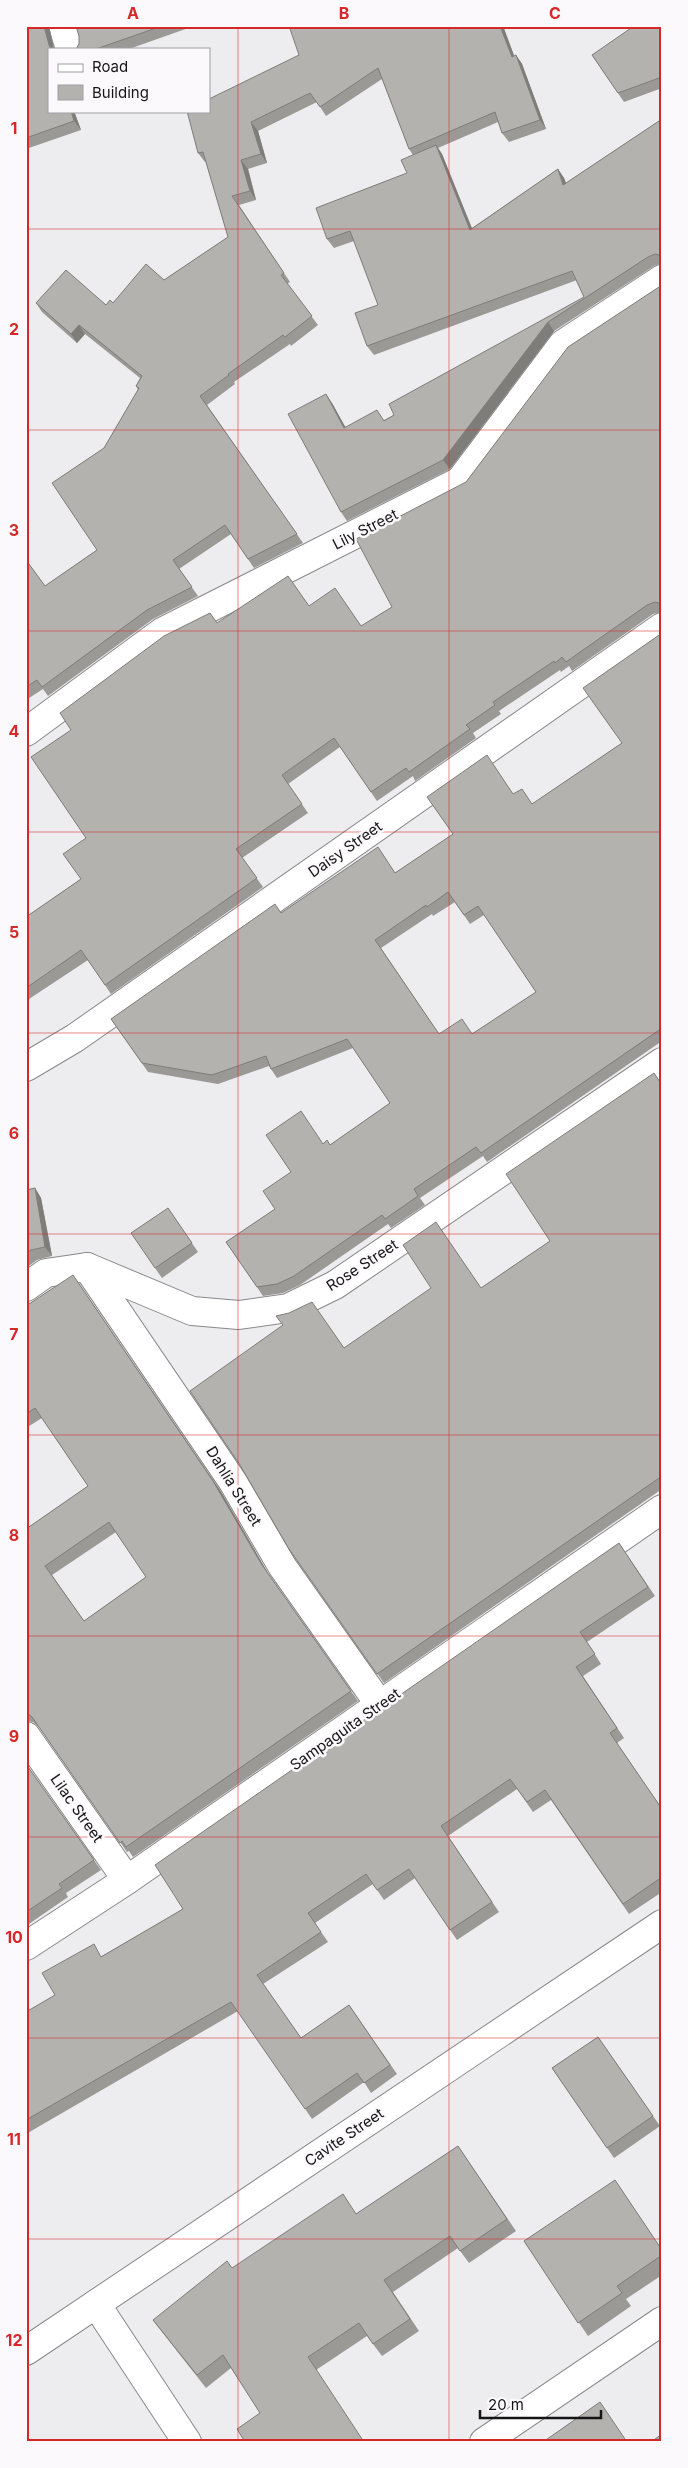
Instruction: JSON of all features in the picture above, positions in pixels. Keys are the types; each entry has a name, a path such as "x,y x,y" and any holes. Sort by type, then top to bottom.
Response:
{"street":[{"path":"63,26 70,48"},
{"name":"Lily Street","path":"26,732 162,632 460,481 563,344 662,279"},
{"name":"Daisy Street","path":"26,1067 75,1038 662,628"},
{"name":"Rose Street","path":"87,1267 192,1311 239,1315 288,1308 335,1285 662,1062"},
{"path":"26,1287 46,1273 87,1267"},
{"name":"Dahlia Street","path":"87,1267 233,1482 282,1566 380,1705"},
{"name":"Sampaguita Street","path":"26,1946 127,1880 662,1508"},
{"name":"Lilac Street","path":"26,1736 127,1880"},
{"name":"Cavite Street","path":"26,2351 662,1924"},
{"path":"96,2304 187,2442"},
{"path":"484,2442 662,2321"}],"building":[{"path":"26,26 44,26 50,48 48,48 48,112 71,112 74,121 26,138"},
{"path":"76,26 162,26 99,48 77,48 79,44"},
{"path":"289,26 500,26 512,57 516,55 540,120 502,133 495,112 409,149 378,68 320,107 310,93 251,122 261,154 241,160 250,191 232,196 284,273 281,275 312,316 285,337 283,335 228,374 200,396 297,534 248,559 225,525 173,560 192,587 147,610 42,687 37,680 26,687 26,560 45,586 97,550 52,483 104,448 139,388 136,386 142,376 79,325 71,334 36,303 66,270 106,305 110,300 113,303 146,264 164,280 228,237 203,152 198,153 187,112 210,112 210,99 299,55"},
{"path":"634,26 662,26 662,77 618,93 592,55"},
{"path":"662,119 662,256 655,254 648,257 548,322 443,460 341,512 288,414 326,394 344,428 377,410 384,421 394,415 389,404 584,297 572,271 367,346 355,313 378,305 350,231 327,239 316,208 407,173 401,160 436,145 470,230 558,169 563,185"},
{"path":"662,285 662,604 655,602 647,605 566,662 562,657 555,663 554,661 493,702 495,705 466,725 470,729 409,772 406,768 371,792 334,738 282,775 302,804 236,849 257,878 105,985 81,950 26,988 26,917 81,879 63,854 86,838 31,757 71,730 60,713 164,636 210,613 217,623 288,576 309,606 335,588 361,626 392,607 356,539 466,482 568,347"},
{"path":"662,633 662,1028 481,1153 476,1147 414,1189 418,1196 385,1219 382,1215 294,1276 277,1284 257,1287 226,1242 275,1209 263,1191 291,1172 266,1135 301,1111 323,1144 327,1140 330,1145 390,1103 347,1039 271,1069 266,1056 212,1075 142,1063 111,1019 275,904 281,913 378,847 395,873 453,834 427,797 487,755 513,794 522,789 532,804 622,743 583,688","holes":["448,892 464,915 478,906 536,992 472,1034 462,1019 439,1034 375,940"]},
{"path":"654,1073 662,1085 662,1476 377,1674 289,1549 240,1465 190,1391 283,1325 276,1316 289,1313 312,1302 344,1348 431,1288 403,1245 436,1222 481,1288 550,1241 506,1174"},
{"path":"35,1188 45,1247 26,1253 26,1190"},
{"path":"168,1208 192,1243 155,1268 131,1233"},
{"path":"73,1275 213,1481 262,1565 351,1691 126,1847 122,1841 120,1843 32,1717 26,1712 26,1529 88,1486 35,1408 26,1414 26,1306","holes":["109,1522 146,1577 84,1621 45,1566"]},
{"path":"619,1543 648,1587 580,1632 595,1654 576,1667 617,1728 610,1733 662,1809 662,1877 623,1904 545,1790 527,1802 510,1779 441,1826 492,1902 450,1930 409,1869 377,1890 366,1874 308,1913 321,1932 257,1975 301,2038 349,2005 390,2065 364,2083 357,2073 305,2109 231,2002 26,2120 26,2012 55,1995 42,1973 94,1944 101,1957 183,1909 155,1865"},
{"path":"26,1764 94,1860 59,1884 62,1888 26,1912"},
{"path":"598,2037 653,2116 607,2148 552,2068"},
{"path":"458,2146 507,2219 460,2251 450,2236 384,2280 410,2319 373,2344 359,2323 308,2357 364,2442 245,2442 237,2429 260,2413 223,2355 197,2375 153,2320 227,2261 232,2268 343,2194 356,2214"},
{"path":"615,2180 662,2250 662,2255 617,2286 622,2293 578,2323 524,2241"},
{"path":"600,2402 627,2442 543,2442"},
{"path":"662,2434 662,2442 651,2442"}]}
